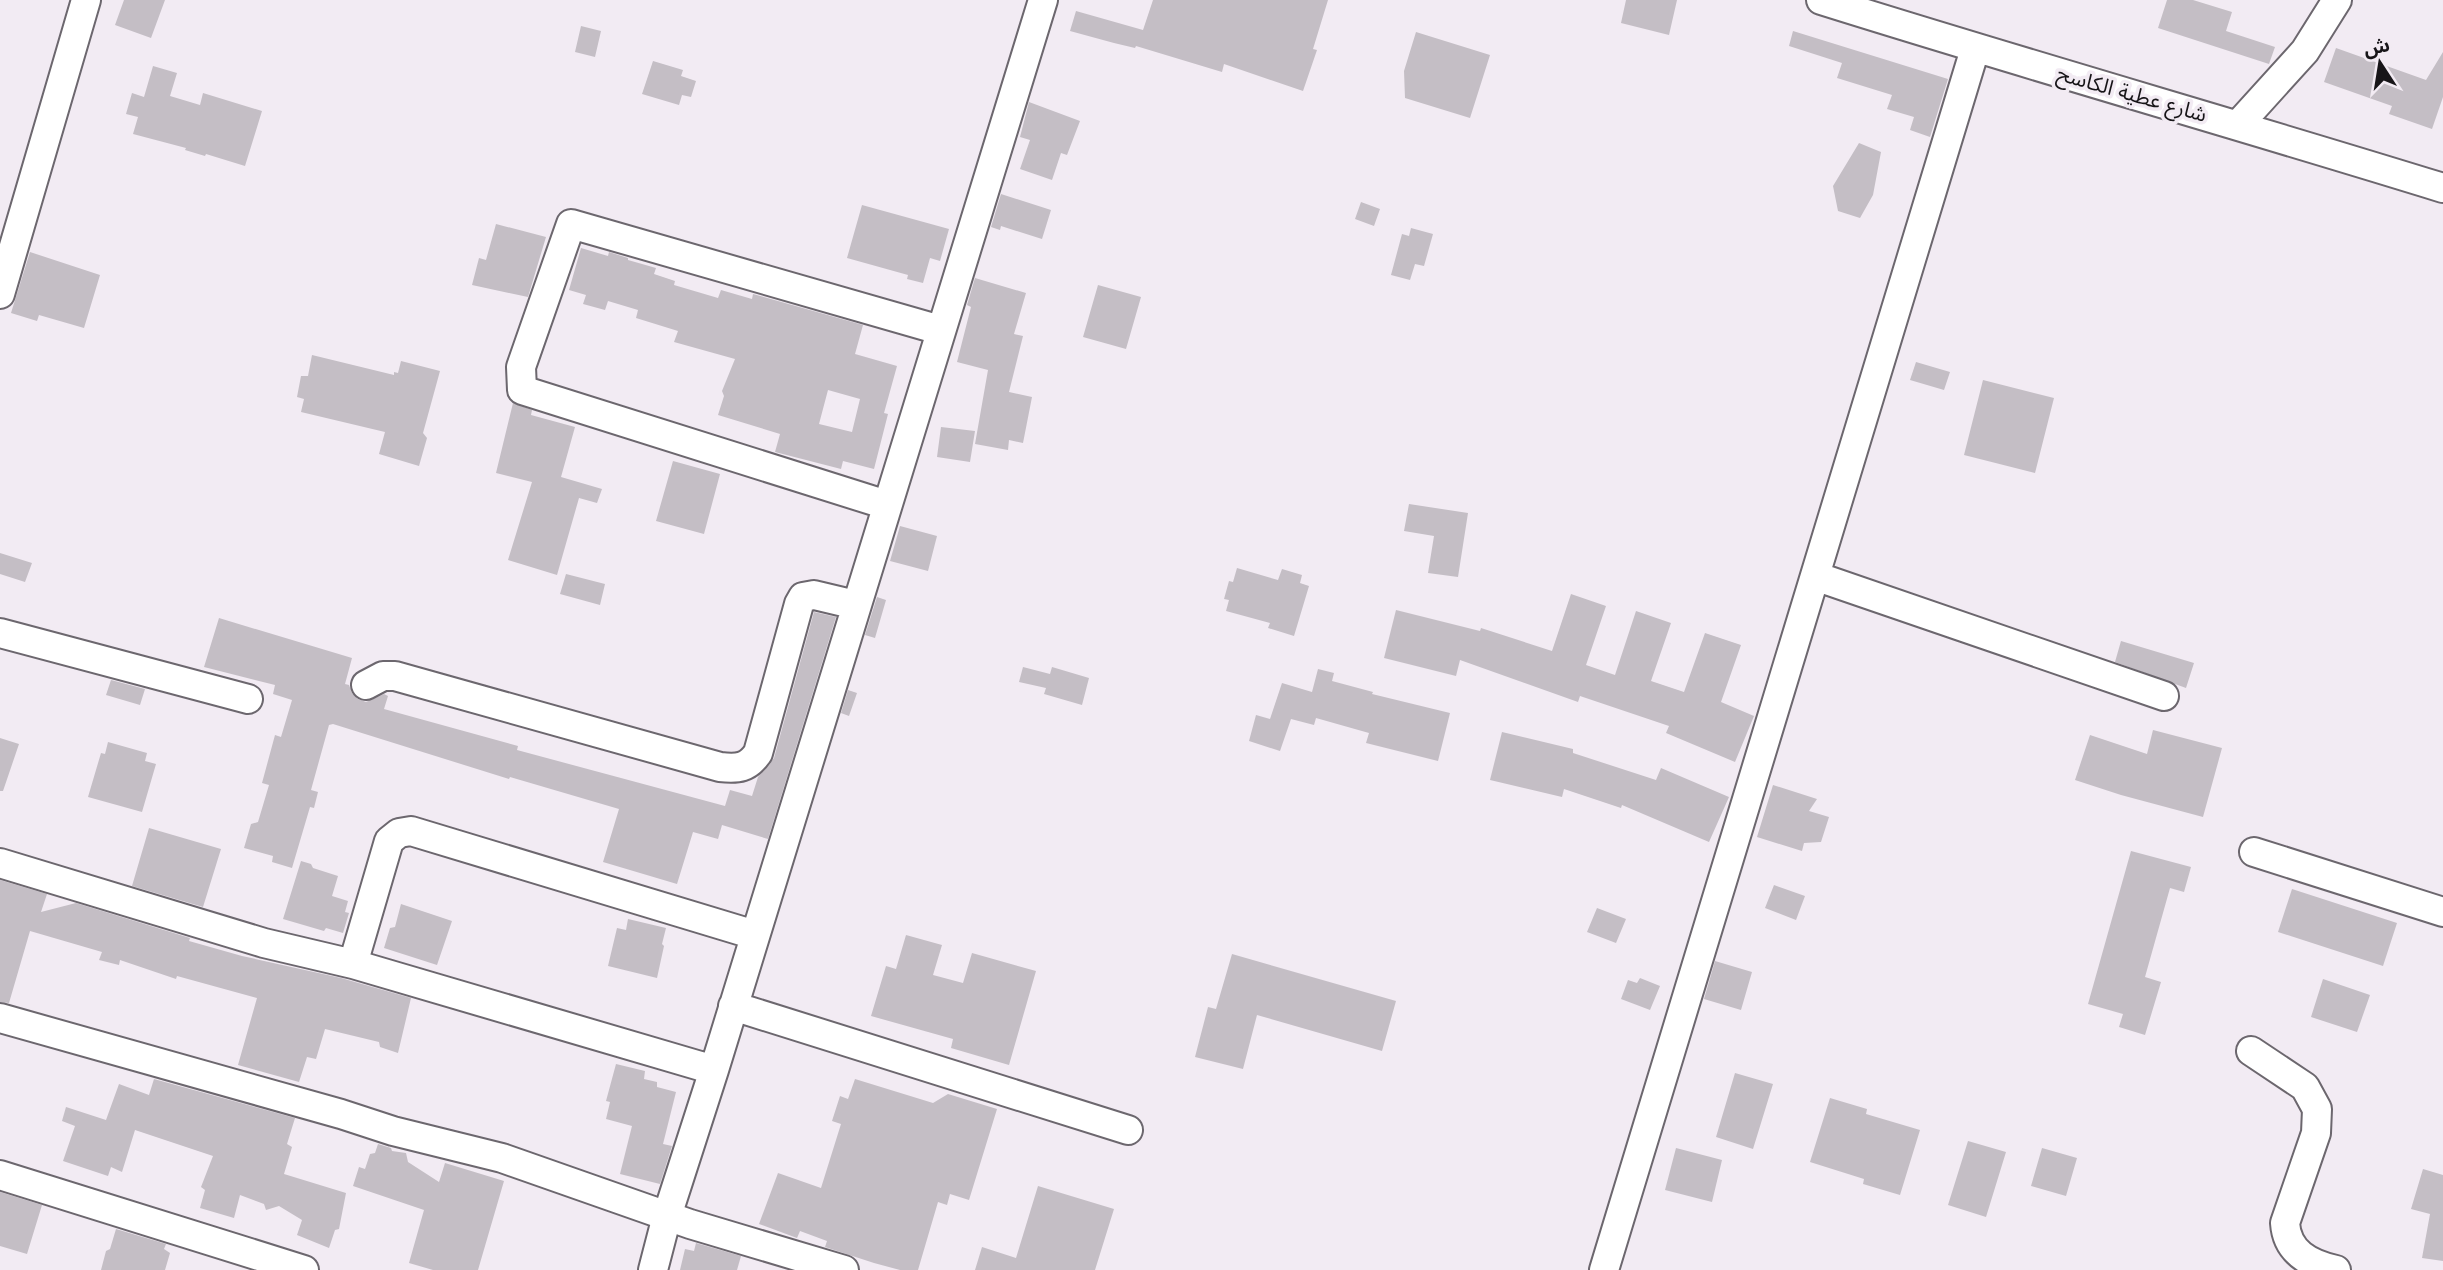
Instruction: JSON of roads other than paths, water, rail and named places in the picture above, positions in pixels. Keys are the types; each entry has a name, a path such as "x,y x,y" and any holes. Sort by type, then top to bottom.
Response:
{"street":[{"path":"0,294 86,0"},
{"path":"653,1270 667,1216 1043,0"},
{"name":"شارع عطية الكاسح","path":"1821,0 2443,188"},
{"path":"2238,125 2305,51 2337,0"},
{"path":"1604,1270 1975,48"},
{"path":"887,505 522,390 521,367 571,224 940,330"},
{"path":"1815,576 2164,696"},
{"path":"366,685 383,676 395,676 720,766 742,768 751,763 758,753 803,597 814,595 856,605"},
{"path":"0,633 248,699"},
{"path":"353,964 389,841 399,833 411,831 755,935"},
{"path":"2253,852 2443,912"},
{"path":"0,863 264,943 353,964 714,1070"},
{"path":"733,1006 1128,1130"},
{"path":"0,1018 393,1131 502,1158 667,1216 844,1270"},
{"path":"2251,1051 2305,1087 2317,1109 2316,1133 2285,1223 2286,1238 2295,1251 2317,1266 2336,1270"},
{"path":"0,1175 304,1270"}]}
